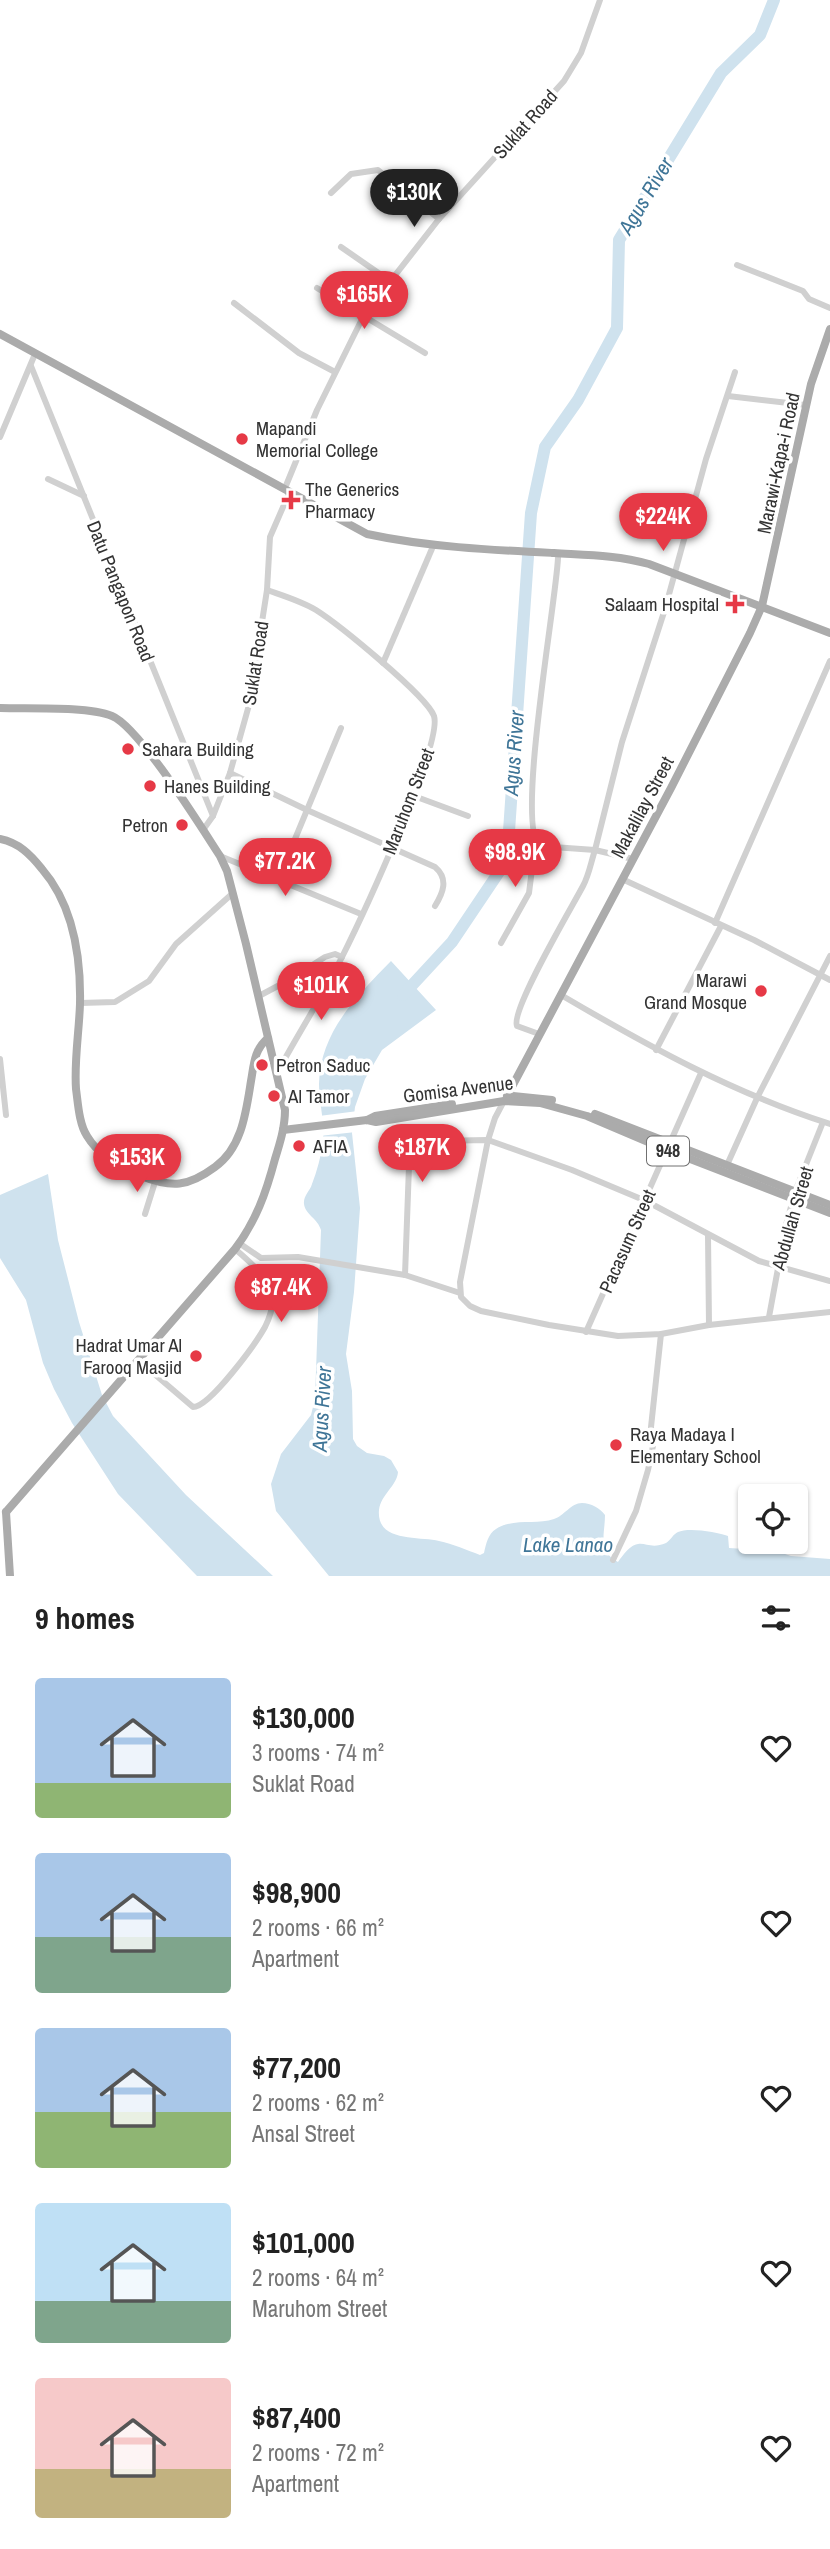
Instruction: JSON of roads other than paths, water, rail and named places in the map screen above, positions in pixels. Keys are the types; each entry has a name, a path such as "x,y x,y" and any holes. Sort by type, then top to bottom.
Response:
{"main road":[{"name":"Marawi-Kapa-i Road","path":"762,606 806,405 830,329"},
{"path":"0,334 367,534 434,544 556,556 618,556 649,564 830,633"},
{"name":"Makalilay Street","path":"506,1098 633,859 762,606"},
{"path":"0,708 93,712 113,716 138,737 220,856 233,893 285,1110 283,1130 261,1207 237,1246 3,1512 10,1576"},
{"path":"0,839 28,852 52,880 70,916 78,958 80,1003 76,1081 78,1101 85,1134 108,1159 155,1182 170,1186 194,1180 213,1169 229,1155 239,1137 256,1051 268,1038"},
{"name":"Gomisa Avenue","path":"283,1130 364,1121 375,1116 506,1098 540,1097 564,1103 794,1195 830,1205"},
{"name":"Gomisa Avenue","path":"669,1147 727,1165 830,1213"}],"street":[{"name":"Suklat Road","path":"203,830 213,816 230,773 249,705 267,590 270,537 335,372 364,315 390,281 439,219 575,66 600,0"},
{"path":"331,193 351,174 378,170 439,219"},
{"path":"341,247 390,281"},
{"path":"737,265 803,291 809,299 830,308"},
{"path":"317,288 425,353"},
{"path":"234,303 299,352 335,372"},
{"path":"0,437 3,421 35,354"},
{"name":"Datu Pangapon Road","path":"31,366 213,816"},
{"path":"539,1034 517,1026 515,1021 519,1008 584,884 622,742 666,609 706,459 735,372"},
{"path":"728,396 806,405"},
{"path":"48,479 84,496"},
{"path":"383,663 434,544"},
{"path":"501,943 528,893 534,853 538,844 531,827 533,786 556,556"},
{"name":"Maruhom Street","path":"267,590 315,610 383,663 423,701 433,716 434,727 414,796 342,957 277,1073"},
{"path":"656,1050 718,925 830,661"},
{"path":"278,880 341,728"},
{"path":"230,773 435,867 441,872 444,884 435,906"},
{"path":"414,796 468,817"},
{"path":"538,844 595,850 633,859"},
{"path":"220,856 361,914"},
{"path":"622,879 754,940 830,979"},
{"path":"80,1003 115,1002 149,981 176,944 233,893"},
{"path":"259,996 289,981 325,957 335,954 342,957"},
{"path":"727,1165 758,1097 830,956"},
{"path":"561,995 701,1073 827,1123"},
{"path":"0,1059 6,1115"},
{"name":"Pacasum Street","path":"586,1332 701,1073"},
{"path":"460,1295 460,1282 488,1140 506,1098"},
{"name":"Abdullah Street","path":"769,1317 776,1268 794,1195 827,1123"},
{"path":"405,1275 409,1166 412,1150 417,1145 432,1141 488,1140 572,1170 646,1201 748,1256 776,1268 830,1281"},
{"path":"145,1214 155,1182"},
{"path":"708,1235 709,1325"},
{"path":"237,1246 261,1258 298,1257 405,1275 460,1295 470,1306 481,1311 618,1336 660,1334 769,1317 830,1312"},
{"path":"138,1360 193,1407 201,1406 212,1396 255,1342 273,1308 270,1287 237,1246"},
{"path":"613,1560 636,1511 653,1446 651,1427 660,1334"},
{"path":"0,1576 10,1576"}],"water":[{"name":"Lake Lanao","path":"391,961 436,1010 382,1050 365,1079 355,1107 352,1133 360,1208 346,1354 352,1391 353,1439 357,1446 367,1453 391,1460 398,1472 395,1482 380,1504 380,1521 384,1528 401,1536 444,1542 480,1555 484,1553 491,1534 502,1526 554,1519 574,1505 585,1503 595,1506 605,1515 605,1547 611,1558 618,1562 637,1544 658,1545 666,1543 678,1532 696,1530 728,1536 729,1548 738,1549 738,1554 785,1554 830,1559 830,1576 329,1576 276,1511 271,1484 281,1454 311,1415 315,1399 321,1230 305,1208 304,1201 316,1174 323,1143 319,1084 321,1065 333,1031"},
{"path":"48,1174 58,1240 79,1322 102,1395 113,1416 186,1495 273,1576 197,1576 118,1494 72,1423 43,1363 26,1300 0,1258 0,1195"}],"waterway":[{"name":"Agus River","path":"403,995 452,942 507,860 531,513 545,447 578,400 617,328 619,240 721,73 760,35 774,0"}],"place":[{"name":"Mapandi Memorial College","path":"242,439"},
{"name":"The Generics Pharmacy","path":"291,500"},
{"name":"Salaam Hospital","path":"735,604"},
{"name":"Sahara Building","path":"128,749"},
{"name":"Hanes Building","path":"150,786"},
{"name":"Petron","path":"182,825"},
{"name":"Marawi Grand Mosque","path":"761,991"},
{"name":"Petron Saduc","path":"262,1065"},
{"name":"Al Tamor","path":"274,1096"},
{"name":"AFIA","path":"299,1146"},
{"name":"Hadrat Umar Al Farooq Masjid","path":"196,1356"},
{"name":"Raya Madaya I Elementary School","path":"616,1445"}]}
